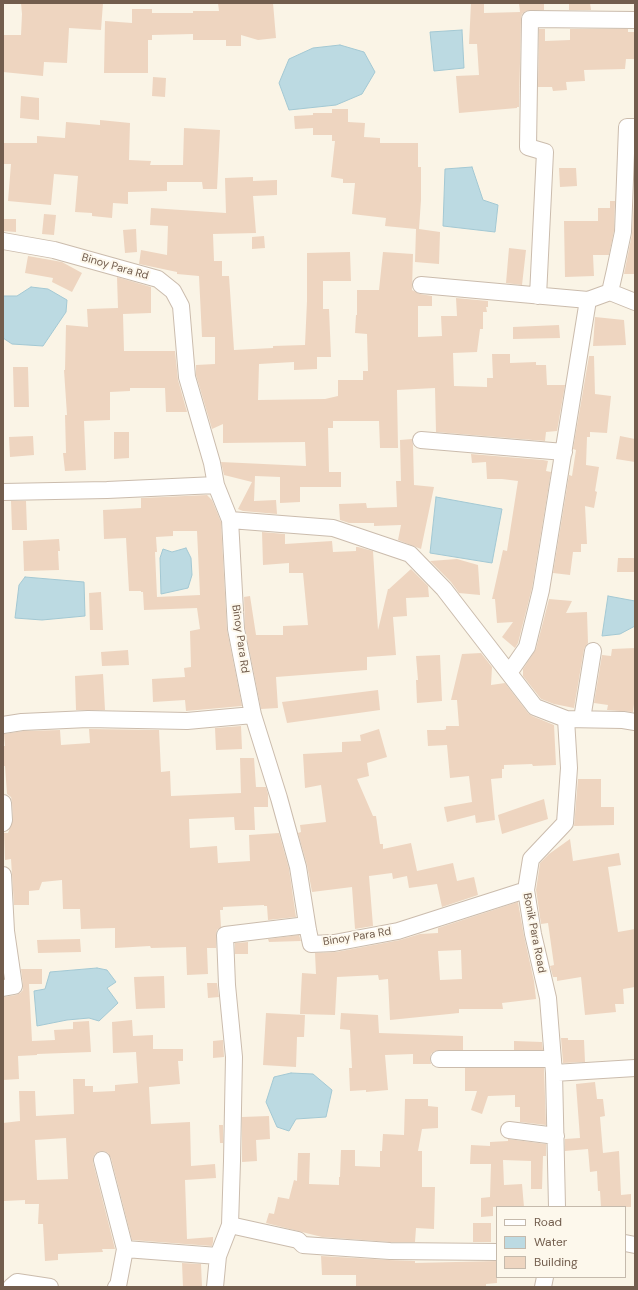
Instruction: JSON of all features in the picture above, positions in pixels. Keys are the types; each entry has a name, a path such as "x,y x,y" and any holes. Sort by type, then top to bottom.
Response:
{"street":[{"path":"538,296 545,152 528,147 530,19 635,20"},
{"path":"610,292 623,232 627,127 635,128"},
{"name":"Binoy Para Rd","path":"3,241 54,250 158,279 173,291 181,306 187,377 212,463 216,485 230,520 236,629 252,716 298,867 311,944 334,943 398,931 526,890"},
{"path":"421,285 588,300 610,292 635,302"},
{"path":"509,673 527,647 541,590 588,300"},
{"path":"421,440 564,452"},
{"path":"3,492 107,490 216,485"},
{"path":"230,520 332,528 410,554 444,589 535,707 566,719 623,720 635,722"},
{"path":"582,719 593,651"},
{"path":"3,725 22,722 88,719 187,721 252,716"},
{"name":"Bonik Para Road","path":"557,1206 554,1066 548,998 533,934 526,890 531,859 565,823 569,768 566,719"},
{"path":"3,803 3,823"},
{"path":"3,875 6,931 14,986 3,988"},
{"path":"215,1287 218,1256 230,1225 234,1058 227,985 225,935 307,925"},
{"path":"439,1059 554,1066 635,1068"},
{"path":"509,1130 556,1136"},
{"path":"102,1160 125,1249 118,1286 116,1287"},
{"path":"230,1225 298,1240 303,1245 390,1251 496,1252"},
{"path":"125,1249 218,1256"},
{"path":"11,1287 17,1282 50,1287"}],"water":[{"path":"462,30 464,68 434,71 430,32"},
{"path":"340,45 364,52 375,72 362,94 336,105 289,110 279,83 289,59 313,48"},
{"path":"472,167 483,200 498,205 495,232 443,226 445,169"},
{"path":"31,287 48,289 67,300 66,312 43,346 12,344 3,338 3,296 17,296"},
{"path":"436,497 502,509 492,563 430,553"},
{"path":"186,548 191,558 192,575 188,588 161,594 160,558 163,549 172,552"},
{"path":"25,577 84,582 85,616 42,620 15,618 19,585"},
{"path":"608,596 635,601 635,626 620,634 602,636"},
{"path":"97,968 107,970 116,982 107,988 118,1003 99,1021 89,1018 67,1020 37,1026 34,991 45,989 50,972"},
{"path":"291,1073 313,1074 332,1090 326,1117 296,1119 289,1131 277,1127 266,1102 274,1077"}],"building":[{"path":"21,3 103,3 101,30 69,28 67,63 44,62 43,76 3,72 3,35 21,35"},
{"path":"218,3 273,3 276,38 258,40 241,35 241,46 226,46 226,40 193,40 193,34 152,35 152,40 148,40 148,73 104,73 105,21 132,23 132,9 152,9 152,13 193,13 193,11 219,11"},
{"path":"471,3 484,3 484,13 520,12 519,3 544,3 544,10 526,11 522,14 519,107 517,108 459,113 456,76 479,75 477,44 469,44"},
{"path":"569,3 590,3 591,10 569,10"},
{"path":"539,29 545,29 545,41 570,40 570,29 628,29 628,32 635,32 635,59 626,59 625,69 584,70 585,81 566,82 567,90 553,91 552,87 538,87"},
{"path":"153,77 166,78 165,97 152,96"},
{"path":"21,96 39,98 39,120 20,118"},
{"path":"332,109 348,109 348,122 365,123 364,137 380,138 380,143 418,143 418,167 421,167 419,229 440,232 439,264 415,262 416,229 385,226 386,218 352,214 355,183 343,183 343,179 331,177 335,141 332,141 332,135 313,135 313,128 295,129 294,116 313,115 313,113 332,113"},
{"path":"100,120 130,123 129,160 151,161 150,165 183,165 184,128 220,130 217,189 203,189 202,182 167,182 167,191 128,192 128,204 113,203 112,218 92,216 92,213 75,212 78,176 54,174 51,205 8,201 11,164 3,164 3,143 37,143 37,136 65,138 66,122 100,125"},
{"path":"559,168 576,168 577,186 560,187"},
{"path":"253,177 253,181 277,180 277,195 253,196 256,233 213,234 214,261 222,261 222,276 229,276 234,350 273,348 273,346 305,345 307,253 350,252 351,281 323,281 323,309 329,309 331,357 317,357 317,369 294,370 294,362 259,364 258,400 325,399 338,396 338,380 363,380 363,371 368,371 367,334 355,333 357,290 379,290 383,252 413,254 412,290 420,294 432,296 432,306 418,306 418,337 442,336 441,316 457,316 456,298 488,301 488,307 486,307 487,312 483,312 483,329 480,329 477,352 453,353 454,386 487,387 487,378 493,378 492,354 510,354 510,363 536,362 536,365 546,365 547,385 565,385 557,431 546,432 545,441 436,432 435,388 397,390 398,448 380,448 379,421 333,421 333,428 328,428 329,472 341,472 341,487 300,487 300,502 280,503 280,477 255,476 254,501 276,500 277,514 243,511 238,509 252,482 224,475 221,462 306,466 305,442 223,443 223,424 212,429 196,375 196,365 215,364 215,337 202,337 199,276 177,274 177,272 139,264 141,250 167,255 168,226 150,225 151,208 226,213 225,178"},
{"path":"634,200 635,274 624,274 632,234"},
{"path":"610,201 615,201 614,231 609,255 593,255 594,276 565,277 564,221 598,221 598,208 610,208"},
{"path":"44,214 56,215 54,235 42,234"},
{"path":"3,219 16,219 16,232 3,231"},
{"path":"136,229 137,252 125,253 123,230"},
{"path":"264,236 265,248 252,249 252,237"},
{"path":"509,248 526,250 522,285 506,283"},
{"path":"28,256 62,262 82,273 72,292 52,282 53,278 25,273"},
{"path":"117,277 151,287 151,313 123,314 124,351 175,351 178,380 187,412 166,412 165,388 130,388 130,391 110,392 110,420 84,421 86,470 65,471 63,453 66,453 65,415 67,415 64,370 66,325 88,327 87,309 118,308"},
{"path":"595,317 624,320 626,345 593,346"},
{"path":"559,325 560,338 513,339 513,327"},
{"path":"589,356 594,356 595,394 611,396 607,433 590,432 590,437 587,437 586,465 599,467 594,508 585,506 587,544 581,544 581,552 573,552 570,575 553,573 569,475 572,476 576,450 573,449"},
{"path":"13,367 28,367 29,407 14,407"},
{"path":"114,432 129,432 129,458 114,459"},
{"path":"33,436 34,455 10,457 9,437"},
{"path":"620,436 635,439 635,462 616,459"},
{"path":"412,439 414,485 434,487 421,549 398,540 401,525 374,526 374,523 349,523 340,520 339,504 366,503 367,508 397,507 396,481 401,481 400,440"},
{"path":"471,454 548,461 546,471 551,472 532,588 518,643 515,648 502,637 513,622 497,623 495,599 492,599 503,550 507,551 518,481 487,479 486,462 472,463"},
{"path":"207,495 212,500 221,522 227,630 242,706 186,711 185,700 153,702 152,679 185,677 184,668 191,667 190,631 200,629 197,608 144,610 143,592 129,591 126,538 104,539 103,510 141,508 141,498","holes":["173,531 197,531 200,595 157,597 155,552 157,552 156,537 173,536"]},
{"path":"11,501 26,501 27,530 12,530"},
{"path":"262,532 285,534 285,544 332,541 333,552 356,551 356,547 373,551 378,630 388,589 411,569 428,586 429,597 406,598 407,616 393,617 396,655 367,657 367,670 276,677 278,708 261,709 245,628 244,597 250,596 256,635 283,635 283,626 308,625 303,573 289,573 289,563 263,565"},
{"path":"59,539 59,570 24,571 23,541"},
{"path":"618,558 634,558 634,572 617,572"},
{"path":"457,559 478,565 480,595 459,593 451,582 430,561"},
{"path":"101,592 103,630 90,630 89,593"},
{"path":"549,599 572,601 566,613 587,612 588,643 584,649 574,708 554,704 541,699 523,676 523,669 536,649"},
{"path":"635,648 635,696 633,712 607,710 608,705 594,703 602,655 611,656 612,649"},
{"path":"128,650 129,665 102,666 101,652"},
{"path":"481,653 492,667 491,685 505,683 528,713 554,725 556,765 504,765 504,769 502,769 502,778 491,779 495,820 476,823 475,815 447,822 444,807 472,802 469,776 450,778 447,745 428,746 427,730 444,730 446,729 446,726 459,726 457,700 451,700 462,654"},
{"path":"440,655 442,701 417,703 416,680 418,680 416,656"},
{"path":"103,674 105,710 76,710 75,676"},
{"path":"378,690 380,710 287,723 282,702"},
{"path":"241,726 242,749 216,750 215,728"},
{"path":"89,729 159,730 161,772 170,771 171,796 241,793 240,758 254,758 256,787 266,787 268,794 268,807 254,807 255,830 235,830 234,817 189,819 190,848 217,846 218,863 250,861 249,835 279,833 289,869 296,917 268,920 267,906 264,905 223,907 223,910 220,910 221,927 217,930 216,948 207,948 208,974 187,975 186,947 151,948 150,946 115,948 115,928 81,929 80,909 63,909 62,880 42,882 39,890 29,891 29,905 14,905 11,859 5,860 4,833 8,833 13,819 12,802 11,797 7,794 5,766 3,766 3,746 5,746 4,734 23,731 60,730 61,745 90,743"},
{"path":"379,729 387,757 367,763 369,776 357,779 373,816 376,816 380,844 383,844 383,849 411,843 417,871 453,863 457,881 474,877 478,895 442,907 437,884 409,888 407,876 393,879 392,873 369,876 373,926 355,929 352,887 312,892 307,865 298,833 301,832 300,825 326,822 321,785 305,788 303,754 342,752 342,742 361,741 360,735"},
{"path":"578,779 601,779 601,807 614,807 614,825 574,826"},
{"path":"544,799 548,819 502,834 498,815"},
{"path":"570,839 573,861 619,853 621,865 608,867 618,932 635,929 635,987 623,989 624,1004 615,1004 616,1012 585,1015 581,977 557,981 557,977 553,977 550,966 554,965 548,923 541,924 536,890 540,863 549,854"},
{"path":"518,902 534,981 536,999 502,1003 503,1009 459,1009 459,1013 390,1020 388,979 379,980 378,975 337,977 335,1015 300,1014 302,973 316,974 315,953 336,952 400,940 420,934 438,933 438,928","holes":["461,950 462,979 440,980 438,951"]},
{"path":"299,935 301,941 269,942 268,939"},
{"path":"80,939 81,952 38,953 37,940"},
{"path":"248,942 248,954 235,954 235,943"},
{"path":"21,969 42,969 42,984 29,984 32,1041 55,1040 54,1030 73,1029 73,1022 89,1021 91,1052 18,1056 19,1079 3,1080 3,997 16,995 23,990"},
{"path":"164,976 165,1008 136,1009 134,977"},
{"path":"207,983 217,983 219,997 208,998"},
{"path":"266,1013 305,1015 304,1037 297,1037 296,1067 263,1065"},
{"path":"341,1013 378,1015 379,1033 463,1036 463,1050 435,1051 431,1054 431,1064 413,1064 413,1054 385,1055 388,1090 366,1092 366,1090 350,1091 349,1068 352,1068 350,1030 340,1029"},
{"path":"132,1020 133,1036 153,1035 153,1049 183,1049 183,1061 178,1061 180,1084 149,1087 151,1124 190,1122 191,1166 215,1164 216,1178 185,1180 187,1239 213,1237 212,1246 132,1240 111,1158 108,1153 100,1151 95,1154 93,1162 115,1249 102,1249 103,1252 58,1254 58,1260 45,1261 43,1224 38,1224 39,1204 25,1204 25,1200 4,1201 3,1123 20,1121 19,1091 35,1091 36,1116 74,1114 73,1079 85,1079 85,1086 93,1086 93,1092 115,1091 115,1085 138,1083 136,1052 113,1053 112,1022","holes":["66,1138 68,1179 37,1180 35,1140"]},
{"path":"561,1038 568,1038 568,1040 584,1040 585,1062 563,1063"},
{"path":"223,1040 224,1057 213,1058 213,1041"},
{"path":"514,1041 542,1042 543,1050 514,1050"},
{"path":"465,1068 544,1068 546,1125 520,1122 520,1107 515,1107 515,1095 488,1096 482,1114 471,1110 477,1091 465,1091"},
{"path":"595,1082 597,1099 603,1099 605,1116 600,1117 603,1153 619,1151 621,1195 631,1194 631,1207 601,1206 600,1191 598,1191 597,1171 590,1172 588,1149 565,1151 565,1139 580,1138 576,1084"},
{"path":"405,1099 428,1099 428,1106 438,1107 438,1128 422,1129 418,1151 422,1151 422,1187 435,1187 434,1229 416,1228 415,1242 390,1242 322,1237 266,1223 269,1213 274,1214 278,1197 289,1199 294,1180 297,1181 298,1153 310,1153 309,1184 339,1185 341,1150 355,1150 355,1166 380,1167 380,1151 382,1151 383,1134 404,1135"},
{"path":"269,1116 270,1139 256,1140 257,1161 242,1162 242,1117"},
{"path":"219,1125 223,1125 223,1143 220,1143"},
{"path":"508,1139 546,1144 546,1156 543,1156 542,1189 531,1189 531,1161 503,1160 504,1185 522,1184 524,1206 496,1206 493,1207 493,1216 481,1217 481,1198 490,1197 491,1164 470,1164 471,1145 490,1146 490,1142 508,1141"},
{"path":"473,1223 491,1223 491,1242 473,1242"},
{"path":"321,1256 415,1261 415,1263 496,1261 497,1283 486,1284 486,1287 356,1287 356,1275 322,1275"},
{"path":"182,1263 201,1264 202,1287 183,1287"}]}
